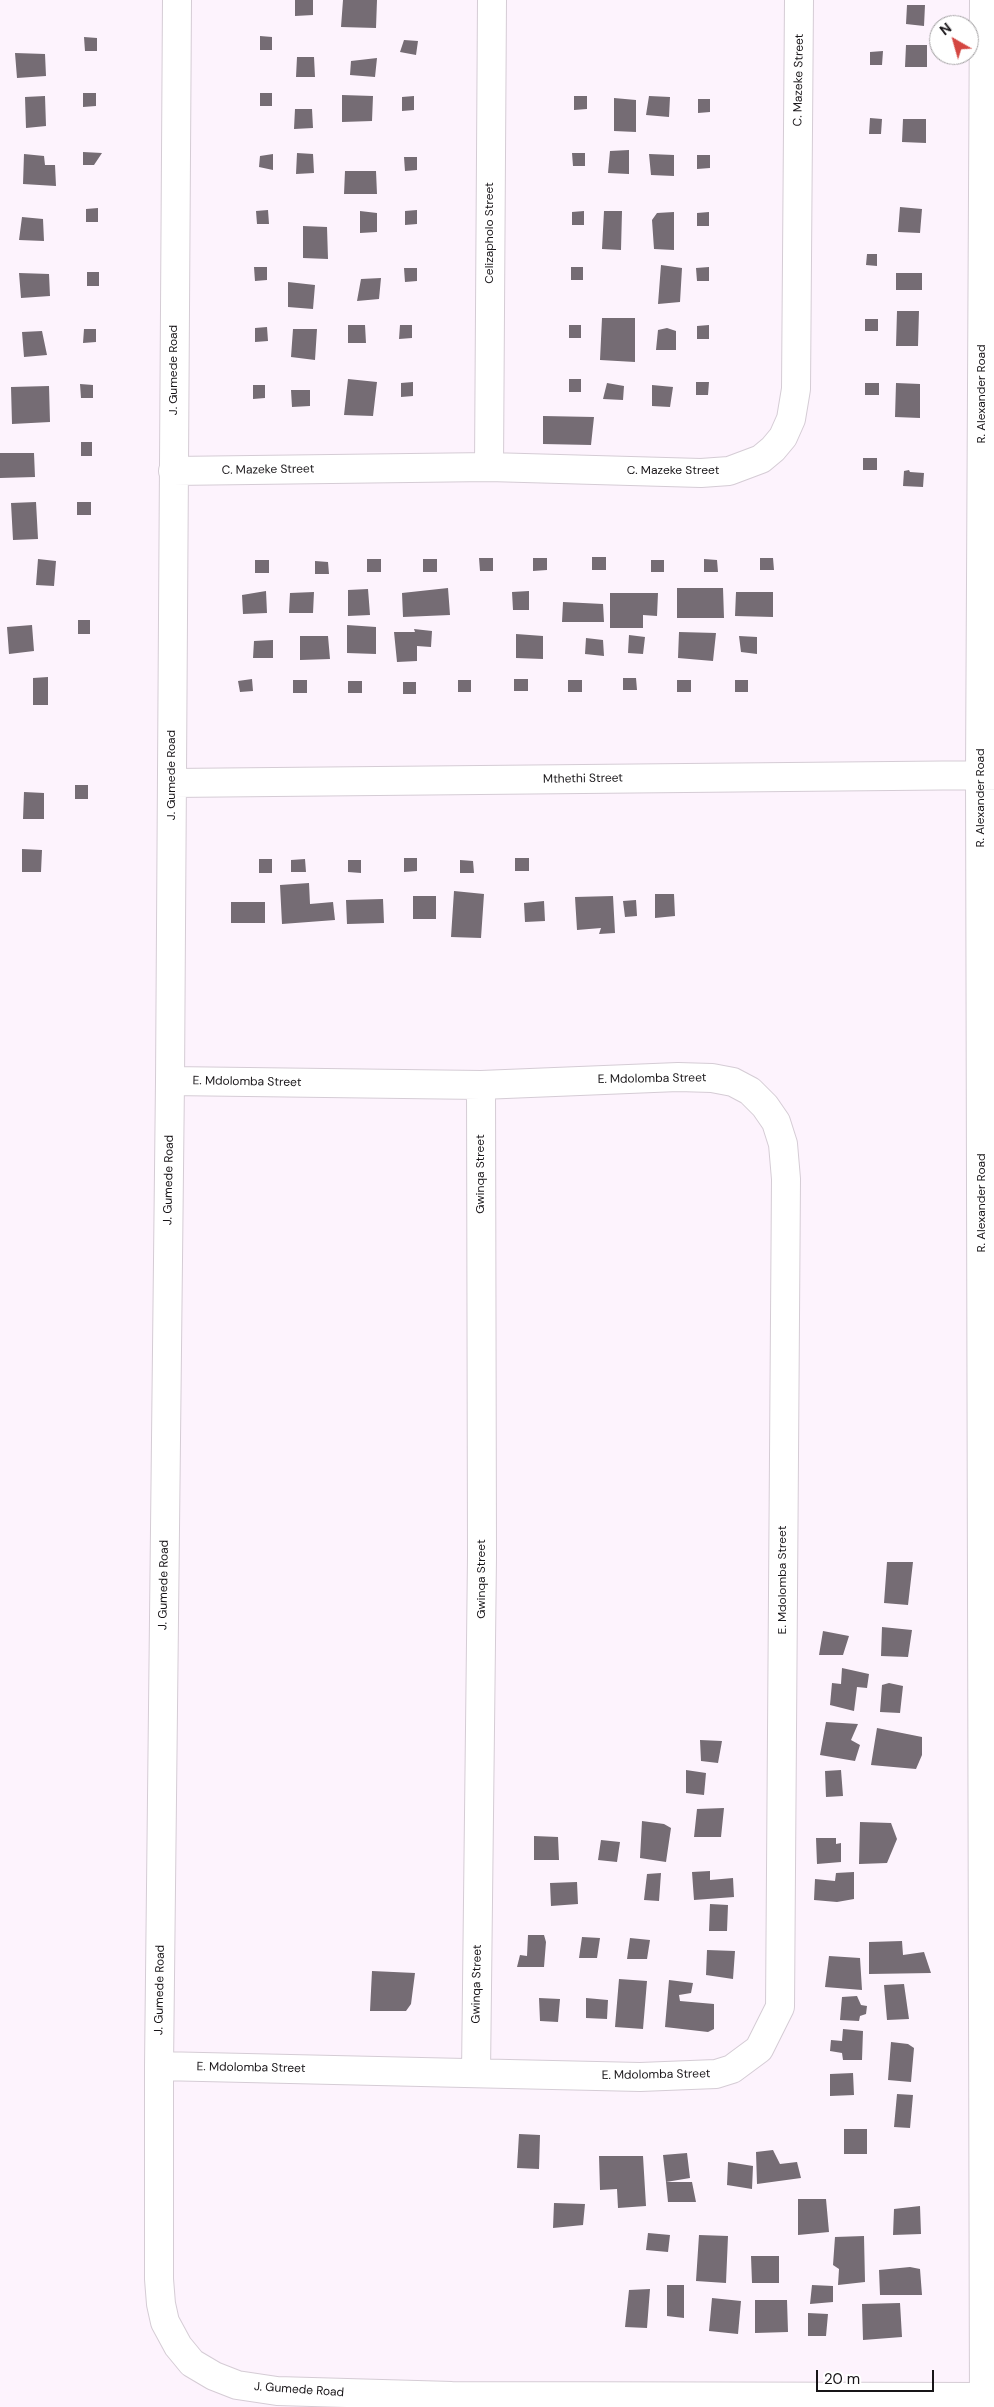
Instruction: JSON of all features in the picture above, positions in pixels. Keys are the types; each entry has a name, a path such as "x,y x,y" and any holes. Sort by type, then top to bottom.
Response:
{"street":[{"name":"J. Gumede Road","path":"177,0 170,1080 159,2066 161,2304 165,2322 178,2346 192,2363 214,2376 238,2385 277,2391 452,2401 987,2400"},
{"name":"Celizapholo Street","path":"489,467 492,0"},
{"name":"C. Mazeke Street","path":"173,471 489,467 701,473 728,471 761,459 773,449 782,437 791,419 796,389 799,0"},
{"name":"R. Alexander Road","path":"984,0 987,775 987,2400"},
{"name":"Mthethi Street","path":"172,783 987,775"},
{"name":"E. Mdolomba Street","path":"159,2066 640,2077 716,2074 732,2069 759,2048 780,2007 785,1227 783,1144 765,1106 750,1091 733,1082 678,1077 481,1085 170,1080"},
{"name":"Gwinqa Street","path":"476,2073 482,1566 481,1085"}],"building":[{"path":"295,0 313,0 313,15 295,16"},
{"path":"343,0 377,0 376,28 341,27"},
{"path":"907,5 925,5 924,26 906,24"},
{"path":"260,36 272,37 272,50 260,50"},
{"path":"84,37 97,38 97,51 85,51"},
{"path":"404,40 418,41 416,55 400,52"},
{"path":"906,45 927,45 927,67 905,67"},
{"path":"883,51 882,65 870,65 870,52"},
{"path":"15,53 45,54 46,76 17,78"},
{"path":"297,57 314,57 315,77 296,77"},
{"path":"377,58 375,77 350,75 351,61"},
{"path":"83,93 96,93 96,106 83,107"},
{"path":"260,93 272,93 272,106 260,106"},
{"path":"342,95 373,96 372,121 342,122"},
{"path":"45,96 46,126 26,128 25,97"},
{"path":"414,96 414,110 402,111 402,97"},
{"path":"574,96 587,96 587,109 574,110"},
{"path":"649,96 670,97 669,117 646,115"},
{"path":"614,98 636,100 636,132 614,131"},
{"path":"698,99 710,99 710,112 698,113"},
{"path":"295,109 312,109 313,128 294,129"},
{"path":"870,118 882,119 881,134 869,134"},
{"path":"903,119 926,119 926,143 902,142"},
{"path":"629,150 629,174 608,173 610,151"},
{"path":"83,152 102,153 94,165 83,165"},
{"path":"297,153 313,154 314,173 296,174"},
{"path":"572,153 585,153 585,166 573,166"},
{"path":"24,154 44,156 45,165 55,165 56,186 23,184"},
{"path":"273,154 273,170 259,167 260,156"},
{"path":"649,154 674,155 674,176 651,175"},
{"path":"697,155 710,155 710,168 697,169"},
{"path":"404,157 417,157 417,170 405,171"},
{"path":"345,171 376,171 377,194 344,194"},
{"path":"900,207 922,209 920,233 898,232"},
{"path":"98,208 98,222 86,222 86,209"},
{"path":"268,210 269,224 257,224 256,211"},
{"path":"417,210 417,224 405,225 405,211"},
{"path":"360,211 377,213 377,232 360,233"},
{"path":"584,211 584,225 572,225 572,212"},
{"path":"604,211 622,211 621,250 602,249"},
{"path":"674,212 674,250 654,249 652,220 657,213"},
{"path":"709,212 709,226 697,226 697,213"},
{"path":"22,217 43,219 44,241 19,240"},
{"path":"303,226 327,227 328,259 303,258"},
{"path":"867,254 877,254 877,266 866,265"},
{"path":"661,265 682,268 680,302 658,304"},
{"path":"254,267 267,267 267,280 255,281"},
{"path":"571,267 583,267 583,280 571,280"},
{"path":"709,267 709,281 697,281 696,268"},
{"path":"404,268 417,268 417,281 405,282"},
{"path":"87,272 99,272 99,286 87,286"},
{"path":"19,273 49,274 50,296 21,298"},
{"path":"896,273 922,273 922,290 896,290"},
{"path":"381,278 379,299 357,301 361,279"},
{"path":"288,282 315,285 313,309 288,307"},
{"path":"897,311 919,311 918,346 896,346"},
{"path":"602,318 635,318 635,362 600,360"},
{"path":"865,319 878,319 878,331 865,331"},
{"path":"348,325 365,325 366,343 348,343"},
{"path":"400,325 412,325 412,338 399,339"},
{"path":"569,325 581,325 581,338 569,338"},
{"path":"709,325 709,339 697,339 697,326"},
{"path":"267,327 268,341 255,342 255,328"},
{"path":"667,328 676,331 676,350 656,350 658,330"},
{"path":"84,329 96,329 96,342 83,343"},
{"path":"293,329 317,329 315,360 291,357"},
{"path":"42,331 47,355 24,357 22,332"},
{"path":"348,379 377,382 373,416 344,415"},
{"path":"569,379 581,379 581,392 569,392"},
{"path":"413,382 413,396 401,397 401,383"},
{"path":"696,382 709,382 708,395 696,395"},
{"path":"607,383 624,386 623,400 603,399"},
{"path":"865,383 879,383 879,395 865,395"},
{"path":"896,383 920,384 920,418 895,417"},
{"path":"80,384 93,385 93,398 81,398"},
{"path":"253,385 265,385 265,398 253,399"},
{"path":"652,385 673,387 670,407 652,406"},
{"path":"49,386 50,422 12,424 11,387"},
{"path":"291,390 310,390 310,406 292,407"},
{"path":"543,416 594,417 591,445 543,444"},
{"path":"81,442 92,442 92,456 81,456"},
{"path":"0,453 34,453 35,477 0,478"},
{"path":"863,458 877,458 877,470 863,470"},
{"path":"909,470 910,472 924,473 923,487 903,486 904,471"},
{"path":"36,502 38,539 13,540 11,503"},
{"path":"77,502 91,502 91,515 77,515"},
{"path":"592,557 606,557 606,570 592,570"},
{"path":"479,558 493,558 493,571 480,571"},
{"path":"533,558 547,558 547,570 533,571"},
{"path":"760,558 773,558 774,570 760,570"},
{"path":"38,559 56,561 54,586 36,585"},
{"path":"367,559 381,559 381,572 367,572"},
{"path":"423,559 437,559 437,572 423,572"},
{"path":"704,559 717,560 718,572 704,572"},
{"path":"255,560 269,560 269,573 255,573"},
{"path":"651,560 664,560 664,572 651,572"},
{"path":"315,561 328,562 329,574 315,574"},
{"path":"448,588 450,615 403,617 402,593"},
{"path":"677,588 723,588 724,618 677,618"},
{"path":"368,589 370,615 348,616 348,590"},
{"path":"266,591 267,613 243,614 242,595"},
{"path":"529,591 529,610 513,610 512,592"},
{"path":"314,592 313,613 289,613 290,593"},
{"path":"736,592 773,592 773,617 735,616"},
{"path":"610,593 658,593 657,616 643,615 643,628 610,628"},
{"path":"563,602 603,604 604,622 562,622"},
{"path":"78,620 90,620 90,634 78,634"},
{"path":"32,625 34,651 9,654 7,627"},
{"path":"347,625 376,627 376,654 347,653"},
{"path":"414,629 432,631 431,647 417,646 417,661 397,662 394,632 415,632"},
{"path":"679,632 716,633 713,661 678,658"},
{"path":"516,634 543,636 543,659 516,658"},
{"path":"629,635 645,637 643,654 628,653"},
{"path":"300,636 328,636 330,659 300,660"},
{"path":"739,636 757,637 757,654 741,652"},
{"path":"586,638 603,640 604,656 585,654"},
{"path":"273,640 273,658 253,658 254,641"},
{"path":"48,677 48,705 33,705 33,678"},
{"path":"623,678 636,678 637,690 623,690"},
{"path":"252,679 253,691 240,692 238,681"},
{"path":"514,679 528,679 528,691 514,691"},
{"path":"293,680 307,680 307,693 293,693"},
{"path":"458,680 471,680 471,692 458,692"},
{"path":"568,680 582,680 582,692 568,692"},
{"path":"677,680 691,680 691,692 677,692"},
{"path":"735,680 748,680 748,692 735,692"},
{"path":"348,681 362,681 362,693 348,693"},
{"path":"403,682 416,682 416,694 403,694"},
{"path":"75,785 88,785 88,799 75,799"},
{"path":"24,792 44,793 44,819 23,819"},
{"path":"22,849 42,850 41,872 22,872"},
{"path":"404,858 417,858 417,871 404,872"},
{"path":"515,858 529,858 529,871 515,871"},
{"path":"259,859 272,859 272,873 259,873"},
{"path":"305,859 306,872 291,872 291,860"},
{"path":"348,860 361,860 361,873 348,872"},
{"path":"460,860 473,861 474,873 460,873"},
{"path":"309,883 310,904 333,902 335,920 282,924 280,885"},
{"path":"454,891 484,894 481,938 451,937"},
{"path":"655,894 674,894 675,916 655,918"},
{"path":"413,896 436,896 436,919 413,919"},
{"path":"613,896 615,933 599,934 601,928 577,930 575,897"},
{"path":"383,899 384,923 347,924 346,900"},
{"path":"636,900 637,916 625,917 623,901"},
{"path":"544,901 545,921 525,922 524,903"},
{"path":"231,902 265,902 265,923 231,923"},
{"path":"887,1562 913,1562 908,1605 884,1603"},
{"path":"882,1627 912,1630 908,1657 881,1656"},
{"path":"823,1631 849,1636 843,1655 819,1655"},
{"path":"842,1668 869,1674 867,1688 857,1687 854,1711 830,1705 832,1683 841,1684"},
{"path":"889,1683 903,1686 900,1713 880,1712 882,1685"},
{"path":"826,1722 858,1724 851,1740 860,1745 855,1761 820,1755"},
{"path":"877,1728 922,1737 922,1755 916,1769 871,1765"},
{"path":"700,1740 722,1741 718,1763 701,1761"},
{"path":"686,1770 706,1773 704,1795 686,1793"},
{"path":"841,1770 843,1796 826,1797 825,1771"},
{"path":"724,1808 721,1837 694,1837 697,1809"},
{"path":"642,1821 664,1824 671,1828 666,1862 640,1858"},
{"path":"860,1822 891,1823 897,1839 887,1863 859,1864"},
{"path":"534,1836 558,1837 559,1860 534,1860"},
{"path":"816,1838 836,1838 836,1844 841,1843 841,1862 817,1864"},
{"path":"601,1840 620,1842 617,1862 598,1860"},
{"path":"710,1871 710,1880 733,1878 734,1897 694,1900 692,1872"},
{"path":"854,1872 854,1899 837,1902 814,1900 815,1879 835,1881 836,1873"},
{"path":"661,1873 659,1901 644,1900 647,1874"},
{"path":"577,1882 578,1904 551,1906 550,1883"},
{"path":"710,1904 728,1905 727,1931 709,1931"},
{"path":"528,1935 544,1935 546,1942 544,1967 517,1967 520,1955 527,1956"},
{"path":"582,1937 600,1938 597,1958 579,1958"},
{"path":"630,1938 650,1940 647,1959 627,1959"},
{"path":"902,1941 903,1955 924,1952 931,1973 869,1974 869,1942"},
{"path":"707,1950 735,1951 733,1979 706,1975"},
{"path":"829,1956 860,1958 862,1990 825,1987"},
{"path":"372,1971 415,1973 411,2004 406,2011 370,2011"},
{"path":"619,1979 647,1981 643,2029 615,2027"},
{"path":"669,1980 693,1983 691,1993 679,1995 680,2001 714,2004 714,2029 708,2032 665,2027"},
{"path":"904,1984 909,2019 887,2020 884,1985"},
{"path":"857,1996 861,2005 867,2006 866,2014 860,2016 859,2021 840,2020 842,1997"},
{"path":"539,1998 560,1999 558,2022 540,2021"},
{"path":"586,1998 608,2000 607,2019 586,2018"},
{"path":"843,2029 863,2031 862,2060 843,2060 842,2053 830,2051 831,2040 842,2041"},
{"path":"891,2042 908,2044 914,2048 911,2082 888,2080"},
{"path":"853,2073 854,2095 830,2096 830,2074"},
{"path":"897,2094 913,2095 910,2128 894,2127"},
{"path":"844,2129 867,2129 867,2154 844,2154"},
{"path":"519,2134 540,2135 539,2169 517,2168"},
{"path":"773,2150 780,2164 797,2162 801,2178 757,2184 756,2152"},
{"path":"687,2153 690,2178 666,2182 663,2155"},
{"path":"599,2156 643,2156 646,2206 618,2208 617,2189 600,2190"},
{"path":"728,2162 753,2166 752,2189 727,2185"},
{"path":"666,2182 692,2182 696,2202 668,2202"},
{"path":"798,2199 826,2199 829,2232 798,2235"},
{"path":"554,2203 585,2204 583,2225 553,2228"},
{"path":"920,2206 921,2234 893,2235 894,2209"},
{"path":"648,2233 670,2235 668,2252 646,2250"},
{"path":"699,2235 728,2236 726,2283 696,2281"},
{"path":"864,2236 865,2282 838,2285 839,2269 833,2265 835,2237"},
{"path":"751,2256 779,2256 779,2283 752,2283"},
{"path":"910,2267 920,2269 922,2295 880,2295 879,2270"},
{"path":"667,2285 684,2285 684,2318 667,2316"},
{"path":"812,2285 833,2286 833,2302 810,2304"},
{"path":"650,2289 647,2328 625,2327 629,2290"},
{"path":"712,2298 741,2301 738,2334 709,2331"},
{"path":"755,2300 787,2300 788,2332 755,2333"},
{"path":"900,2303 902,2337 863,2340 862,2304"},
{"path":"808,2313 828,2314 826,2336 808,2336"}]}
